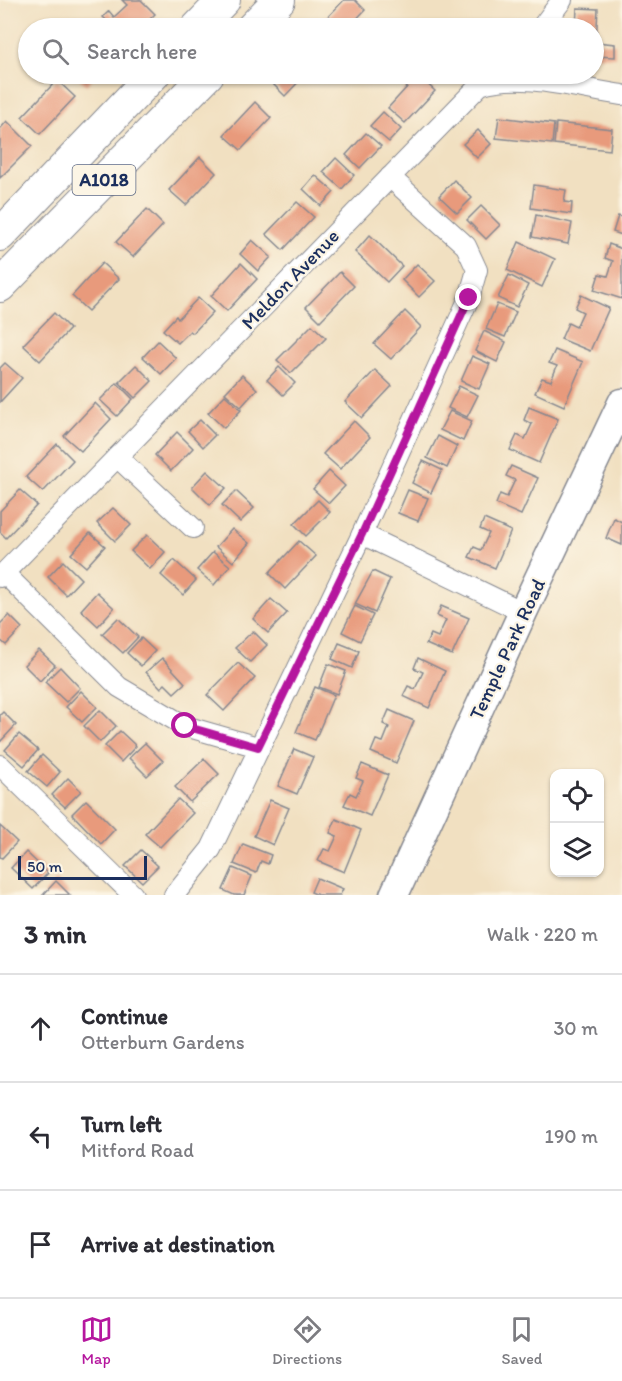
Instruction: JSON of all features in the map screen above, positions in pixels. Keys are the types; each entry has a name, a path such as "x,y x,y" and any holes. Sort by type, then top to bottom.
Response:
{"main road":[{"path":"207,18 224,0"},
{"path":"262,18 279,0"},
{"name":"A1018","path":"0,235 144,84"},
{"name":"A1018","path":"0,286 198,84"}],"street":[{"path":"548,18 562,0"},
{"name":"Meldon Avenue","path":"2,575 483,84"},
{"name":"Meldon Avenue","path":"565,84 622,95"},
{"path":"174,895 211,849 362,534 469,298 477,270 466,246 390,177"},
{"name":"Temple Park Road","path":"394,895 523,612 621,407"},
{"path":"117,457 193,528"},
{"path":"362,534 523,612"},
{"path":"2,575 119,687 185,726 258,747"},
{"path":"0,765 133,895"}],"building":[{"path":"122,0 141,0 155,14 151,18 103,17 109,11 114,17 127,5"},
{"path":"344,0 355,0 365,10 357,18 327,18"},
{"path":"577,8 598,9 597,18 576,18"},
{"path":"604,43 615,44 615,57 604,56"},
{"path":"53,84 61,84 75,97 40,134 22,117"},
{"path":"273,84 296,84 285,96"},
{"path":"410,84 428,84 435,91 405,123 388,108"},
{"path":"255,102 271,118 241,150 224,135"},
{"path":"383,112 401,129 389,142 370,126"},
{"path":"499,117 554,124 552,144 496,138"},
{"path":"7,121 32,146 0,178 0,129"},
{"path":"556,123 612,129 610,150 554,144"},
{"path":"478,130 491,144 477,158 463,144"},
{"path":"366,133 381,146 360,168 346,155"},
{"path":"200,157 216,173 186,205 169,190"},
{"path":"336,158 354,175 342,189 323,172"},
{"path":"315,175 334,192 321,206 303,189"},
{"path":"454,180 472,198 457,213 439,196"},
{"path":"534,185 566,190 564,202 572,203 571,214 531,208"},
{"path":"297,202 314,217 283,250 266,234"},
{"path":"481,206 500,225 486,239 467,220"},
{"path":"147,209 163,225 133,257 116,242"},
{"path":"536,215 572,223 568,244 532,237"},
{"path":"618,216 622,217 622,235 613,232"},
{"path":"370,235 402,266 387,282 355,252"},
{"path":"252,240 271,257 258,271 240,254"},
{"path":"519,242 555,259 542,287 507,270"},
{"path":"609,244 622,249 622,299 594,290 599,274 608,276 613,261 605,258"},
{"path":"102,263 119,279 88,311 72,296"},
{"path":"241,263 257,279 227,311 211,296"},
{"path":"417,264 435,281 419,297 402,280"},
{"path":"340,272 354,286 320,321 306,307"},
{"path":"509,275 528,285 517,307 498,298"},
{"path":"581,295 609,308 590,351 561,339 568,323 576,327 583,312 575,308"},
{"path":"198,298 213,312 193,333 190,331 178,343 163,330 176,316 178,319"},
{"path":"497,304 516,312 505,337 486,329"},
{"path":"405,311 421,327 391,359 374,344"},
{"path":"54,313 70,329 40,361 23,345"},
{"path":"312,325 326,338 291,373 277,360"},
{"path":"484,331 506,342 497,362 475,351"},
{"path":"158,341 176,358 161,374 143,357"},
{"path":"555,350 583,362 564,406 535,393 542,378 551,381 557,366 549,363"},
{"path":"472,356 490,364 479,389 461,381"},
{"path":"5,363 22,378 0,402 0,368"},
{"path":"136,365 152,381 135,398 119,382"},
{"path":"279,367 295,383 283,395 267,380"},
{"path":"375,370 392,386 362,418 345,402"},
{"path":"242,375 257,389 241,407 225,393"},
{"path":"117,383 133,399 117,416 100,400"},
{"path":"459,386 478,395 467,417 448,408"},
{"path":"225,395 241,410 224,428 208,413"},
{"path":"95,403 111,419 81,451 64,436"},
{"path":"529,407 558,419 539,463 510,450 517,435 525,439 532,424 524,420"},
{"path":"450,411 472,421 463,441 440,430"},
{"path":"200,420 215,435 203,447 188,431"},
{"path":"354,421 370,437 340,469 323,454"},
{"path":"177,432 193,448 171,471 155,455"},
{"path":"438,436 457,446 447,468 427,458"},
{"path":"57,444 73,460 43,492 26,477"},
{"path":"423,461 442,470 431,493 412,483"},
{"path":"511,466 538,478 521,515 496,504 500,494 507,497 515,480 506,476"},
{"path":"207,471 226,488 210,505 192,487"},
{"path":"329,471 345,486 329,503 313,489"},
{"path":"20,490 37,505 6,538 0,532 0,511"},
{"path":"408,490 428,498 418,521 398,513"},
{"path":"236,491 254,508 240,522 222,505"},
{"path":"318,500 330,512 306,536 294,524"},
{"path":"113,508 131,525 115,541 97,523"},
{"path":"614,518 622,522 622,545 606,538"},
{"path":"484,519 511,531 495,568 469,557 474,547 481,550 489,533 480,529"},
{"path":"232,529 249,543 233,562 216,547"},
{"path":"90,533 105,546 86,567 71,554"},
{"path":"147,535 165,552 150,569 131,551"},
{"path":"299,541 316,556 285,589 269,573"},
{"path":"213,552 230,566 214,585 197,570"},
{"path":"174,560 196,580 183,595 161,575"},
{"path":"63,561 81,579 66,595 48,577"},
{"path":"373,571 390,579 375,613 355,604"},
{"path":"97,592 114,608 98,626 81,610"},
{"path":"271,599 287,613 268,633 253,619"},
{"path":"355,606 373,615 360,641 342,632"},
{"path":"441,606 469,618 452,655 426,644 431,634 438,637 446,620 437,616"},
{"path":"9,615 22,628 6,645 0,640 0,624"},
{"path":"118,618 138,637 123,653 102,634"},
{"path":"253,631 267,645 250,662 235,648"},
{"path":"141,638 155,651 141,666 127,653"},
{"path":"339,643 359,651 352,668 332,659"},
{"path":"39,650 55,665 40,681 24,665"},
{"path":"162,658 185,683 174,693 165,684 161,688 146,672"},
{"path":"418,658 445,671 429,708 403,696 408,686 415,689 423,672 414,668"},
{"path":"238,663 255,678 224,711 207,695"},
{"path":"328,664 346,671 337,694 319,687"},
{"path":"60,667 80,688 66,702 45,682"},
{"path":"315,687 334,695 315,740 296,732"},
{"path":"81,691 97,707 82,722 66,707"},
{"path":"100,710 116,726 100,742 84,726"},
{"path":"389,710 414,721 396,763 371,752 376,740 383,742 389,727 383,724"},
{"path":"3,712 16,725 0,742 0,715"},
{"path":"120,731 136,746 121,762 105,746"},
{"path":"19,734 38,750 24,766 5,750"},
{"path":"145,743 163,761 147,776 129,758"},
{"path":"294,749 313,757 297,794 278,786"},
{"path":"42,755 60,772 47,787 28,771"},
{"path":"204,759 219,774 190,802 175,787"},
{"path":"362,764 388,775 370,816 344,805 350,793 356,796 363,781 356,778"},
{"path":"68,778 81,791 65,807 52,795"},
{"path":"178,799 193,813 160,847 145,834"},
{"path":"86,800 115,829 101,844 72,814"},
{"path":"270,800 289,808 273,845 254,836"},
{"path":"336,819 361,830 344,872 318,861 324,849 330,851 337,836 330,833"},
{"path":"0,826 17,842 2,858 0,857"},
{"path":"243,844 271,855 268,864 261,861 256,873 234,864"},
{"path":"141,850 158,866 142,882 125,866"},
{"path":"26,852 48,873 33,889 11,868"},
{"path":"233,868 252,876 244,895 234,895 223,890"},
{"path":"317,878 343,889 340,895 318,895 311,892"},
{"path":"56,881 70,895 43,895"}],"route":[{"path":"185,726 258,747 362,534 469,298"}]}
